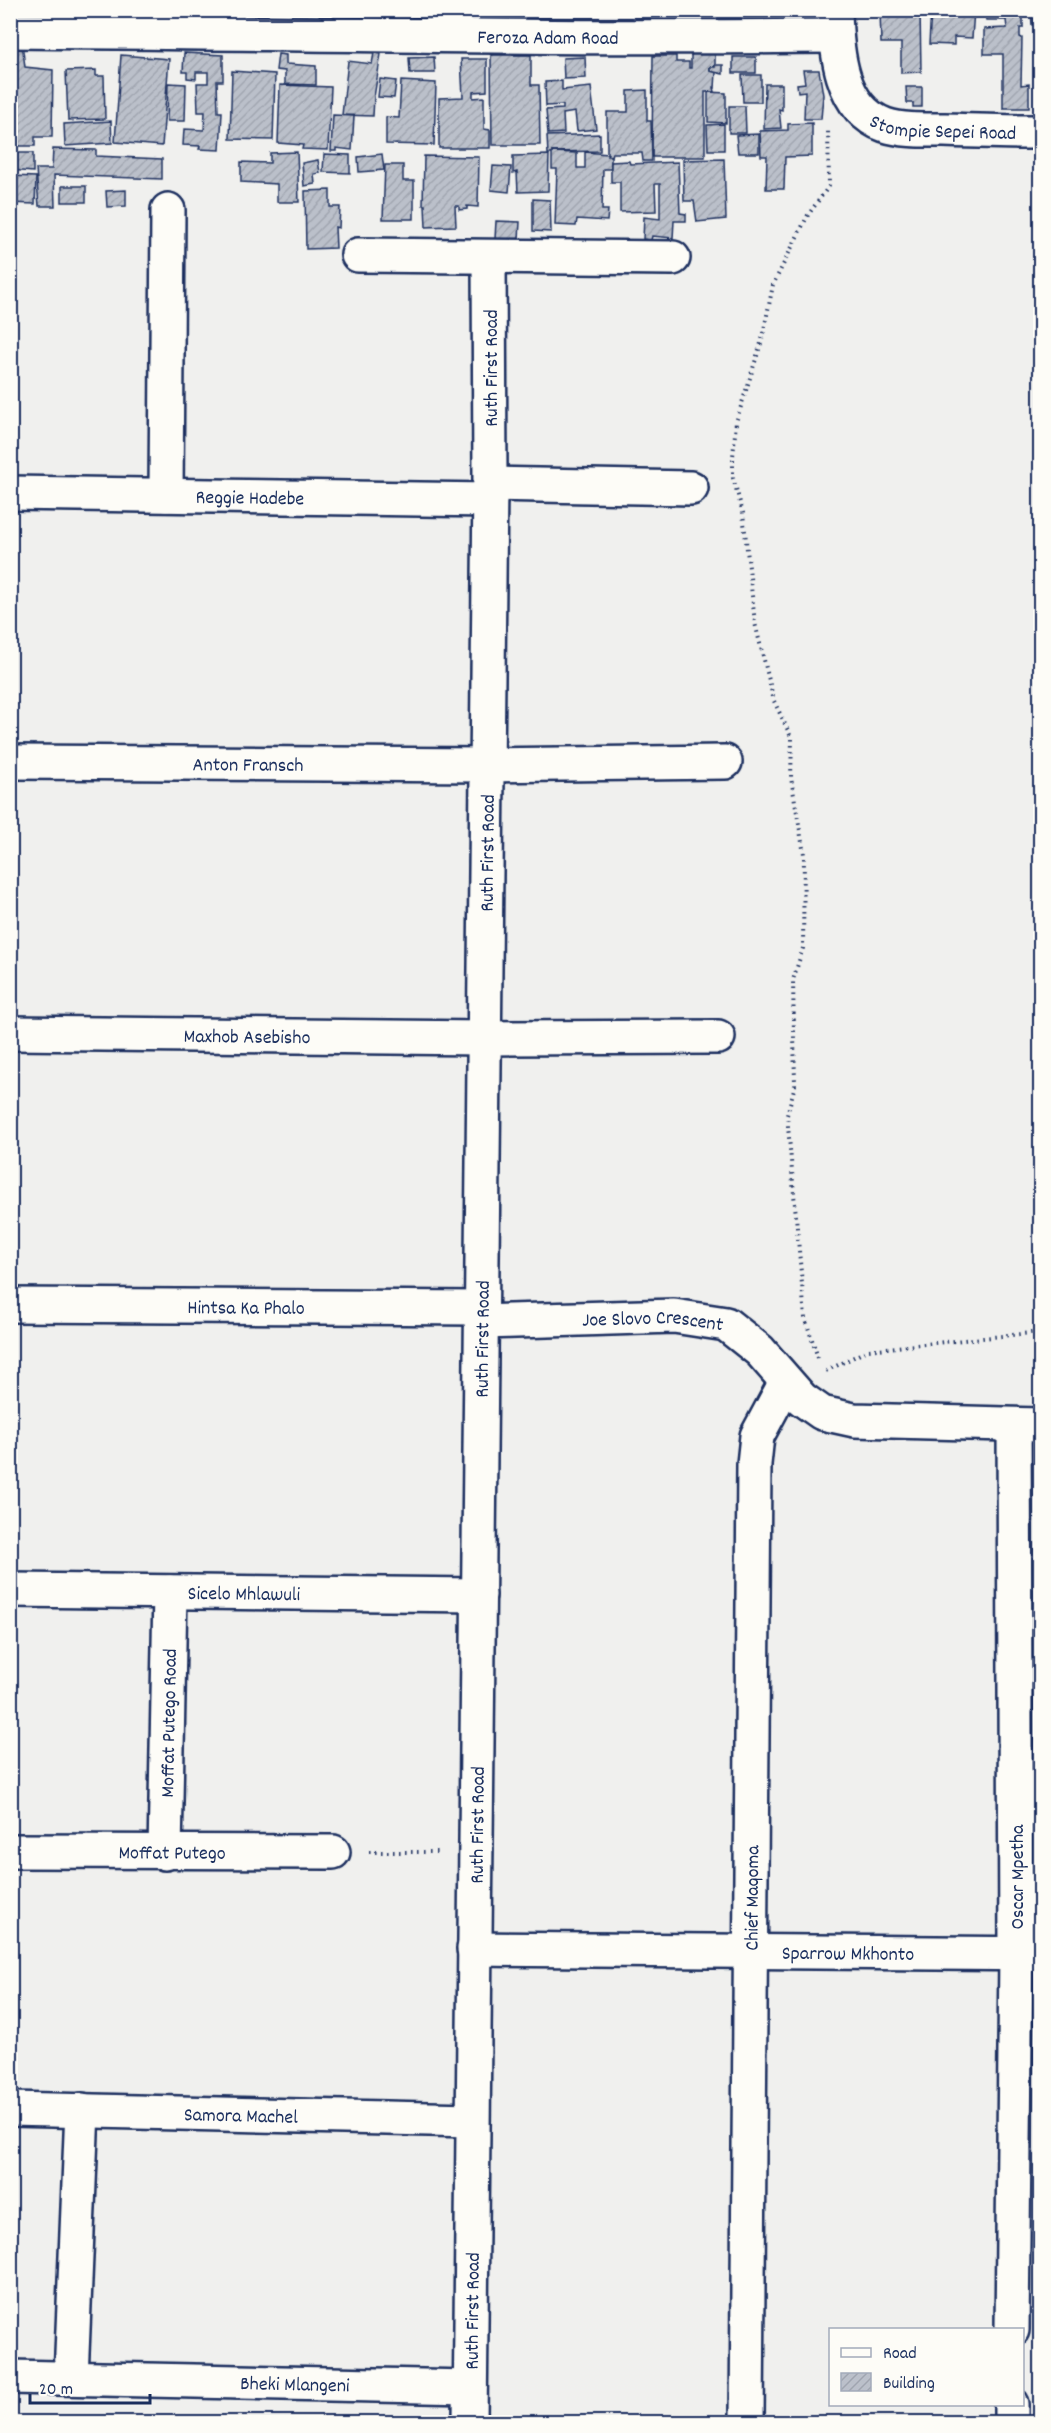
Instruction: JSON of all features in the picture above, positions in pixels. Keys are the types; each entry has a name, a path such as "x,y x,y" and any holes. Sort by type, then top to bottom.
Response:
{"street":[{"name":"Feroza Adam Road","path":"10,31 359,22 638,38 835,23"},
{"name":"Stompie Sepei Road","path":"835,23 845,81 854,102 867,115 884,125 909,130 1041,132"},
{"path":"166,495 168,210"},
{"path":"358,255 673,258"},
{"name":"Ruth First Road","path":"470,2422 490,492 489,257"},
{"name":"Reggie Hadebe","path":"10,493 166,495 691,488"},
{"name":"Anton Fransch","path":"10,762 487,765 725,762"},
{"name":"Maxhob Asebisho","path":"10,1033 484,1038 718,1037"},
{"name":"Hintsa Ka Phalo","path":"10,1305 481,1315"},
{"name":"Joe Slovo Crescent","path":"481,1315 699,1318 726,1324 760,1351 802,1399 822,1413 854,1420 1027,1425"},
{"name":"Chief Maqoma","path":"747,2422 754,1464 757,1436 786,1382"},
{"name":"Oscar Mpetha","path":"1012,2328 1028,1954 1027,1425"},
{"name":"Sicelo Mhlawuli","path":"10,1590 479,1595"},
{"name":"Moffat Putego Road","path":"165,1853 170,1592"},
{"name":"Moffat Putego","path":"10,1851 333,1852"},
{"name":"Sparrow Mkhonto","path":"474,1949 1028,1954"},
{"name":"Samora Machel","path":"10,2109 472,2120"},
{"path":"71,2378 82,2110"},
{"name":"Bheki Mlangeni","path":"10,2377 470,2388"},
{"path":"1011,2406 1011,2422"}],"path":[{"path":"828,126 829,186 807,215 773,285 762,340 736,422 733,458 733,478 744,513 755,623 774,701 792,739 791,778 804,854 803,948 793,980 795,1085 787,1115 805,1318 823,1373 868,1350 1041,1332"},
{"path":"333,1852 476,1852"}],"building":[{"path":"411,10 464,10 464,13"},
{"path":"880,10 920,10 921,72 901,73 901,43 881,43"},
{"path":"931,10 974,10 972,38 954,37 954,45 929,44"},
{"path":"985,10 1023,10 1023,28 1020,28 1022,38 1021,85 1029,84 1029,108 1003,108 1003,54 984,54 984,29 1007,28 1006,20 986,20"},
{"path":"1031,10 1040,10 1040,24 1032,25"},
{"path":"10,43 22,43 25,67 53,70 52,137 35,137 35,146 10,146"},
{"path":"184,53 223,55 223,81 217,81 218,112 222,112 220,150 199,149 200,146 183,145 184,129 204,130 205,112 198,112 197,83 208,83 208,72 196,72 196,79 187,78 187,72 183,72"},
{"path":"374,53 381,54 373,116 342,115 348,61 372,64"},
{"path":"278,54 286,55 286,64 316,66 316,85 285,84 285,71 276,70"},
{"path":"691,54 715,54 715,67 710,67 710,71 716,72 714,92 705,92 705,157 652,157 653,56 676,56 676,62 689,62 689,68 691,68"},
{"path":"121,55 169,59 162,146 115,142"},
{"path":"491,55 531,55 531,85 539,85 540,145 492,145"},
{"path":"434,57 435,73 410,73 409,58"},
{"path":"585,57 586,78 564,79 563,58"},
{"path":"733,57 756,57 756,73 733,73"},
{"path":"461,59 487,59 487,91 473,92 473,98 484,97 484,129 490,130 490,148 439,148 439,98 463,97"},
{"path":"715,65 723,65 723,74 710,71 710,67 715,67"},
{"path":"96,70 96,76 104,76 105,119 68,120 66,71"},
{"path":"803,70 819,70 823,95 821,119 804,119 805,91 798,92 797,84 805,83"},
{"path":"232,71 275,74 273,140 230,139"},
{"path":"742,75 761,75 761,102 743,102"},
{"path":"380,79 396,81 394,98 378,97"},
{"path":"401,81 436,83 434,145 386,144 386,117 399,118"},
{"path":"562,81 562,90 591,87 596,129 577,131 575,112 563,114 564,133 548,134 546,110 563,109 563,105 546,106 545,82"},
{"path":"168,83 186,84 185,121 167,121"},
{"path":"765,84 782,84 782,110 779,109 781,128 764,129"},
{"path":"280,85 331,87 328,150 302,149 303,145 278,143"},
{"path":"906,87 922,87 922,107 913,107 913,103 907,103"},
{"path":"647,90 647,121 651,121 652,161 643,161 642,153 612,153 611,156 607,156 607,112 628,112 628,91"},
{"path":"708,92 726,93 726,123 708,122"},
{"path":"729,106 745,106 746,133 729,133"},
{"path":"333,115 354,116 352,150 336,148 336,151 331,151"},
{"path":"111,121 112,143 65,146 64,124"},
{"path":"812,123 812,156 785,157 784,189 766,189 767,156 761,156 760,131 788,130 788,124"},
{"path":"724,124 724,150 708,150 707,125"},
{"path":"600,134 600,151 548,154 547,136"},
{"path":"759,134 759,153 738,153 736,135"},
{"path":"53,149 96,150 96,156 162,159 162,179 54,175 55,206 39,206 36,169 52,169"},
{"path":"297,152 299,202 277,202 277,184 241,182 241,162 270,163 270,153"},
{"path":"552,152 577,153 577,168 585,168 585,152 611,156 611,169 603,169 602,210 608,210 607,221 577,219 576,226 555,225 557,169 552,169"},
{"path":"10,153 33,153 33,172 10,170"},
{"path":"324,154 350,155 350,173 323,172"},
{"path":"382,154 384,170 359,172 358,157"},
{"path":"549,155 548,191 518,192 517,172 513,173 513,156"},
{"path":"424,156 479,157 478,207 467,206 467,209 459,210 459,206 455,206 456,226 426,227 425,205 423,205"},
{"path":"724,159 726,219 697,222 694,201 684,201 683,160"},
{"path":"318,160 320,173 314,174 315,184 304,186 302,163"},
{"path":"629,161 630,164 678,162 680,213 686,214 686,221 674,221 673,238 652,236 651,240 643,239 644,217 660,219 660,184 655,184 656,211 620,212 620,182 611,182 611,162"},
{"path":"385,165 403,165 403,181 414,181 414,219 383,219"},
{"path":"493,166 511,167 509,192 491,190"},
{"path":"11,176 36,177 35,204 10,203"},
{"path":"62,186 86,186 86,202 62,202"},
{"path":"126,190 126,206 107,207 106,191"},
{"path":"330,190 330,207 340,207 339,228 335,227 336,248 306,249 305,191"},
{"path":"533,199 550,200 551,232 533,231"},
{"path":"496,221 520,222 519,239 495,239"}]}
